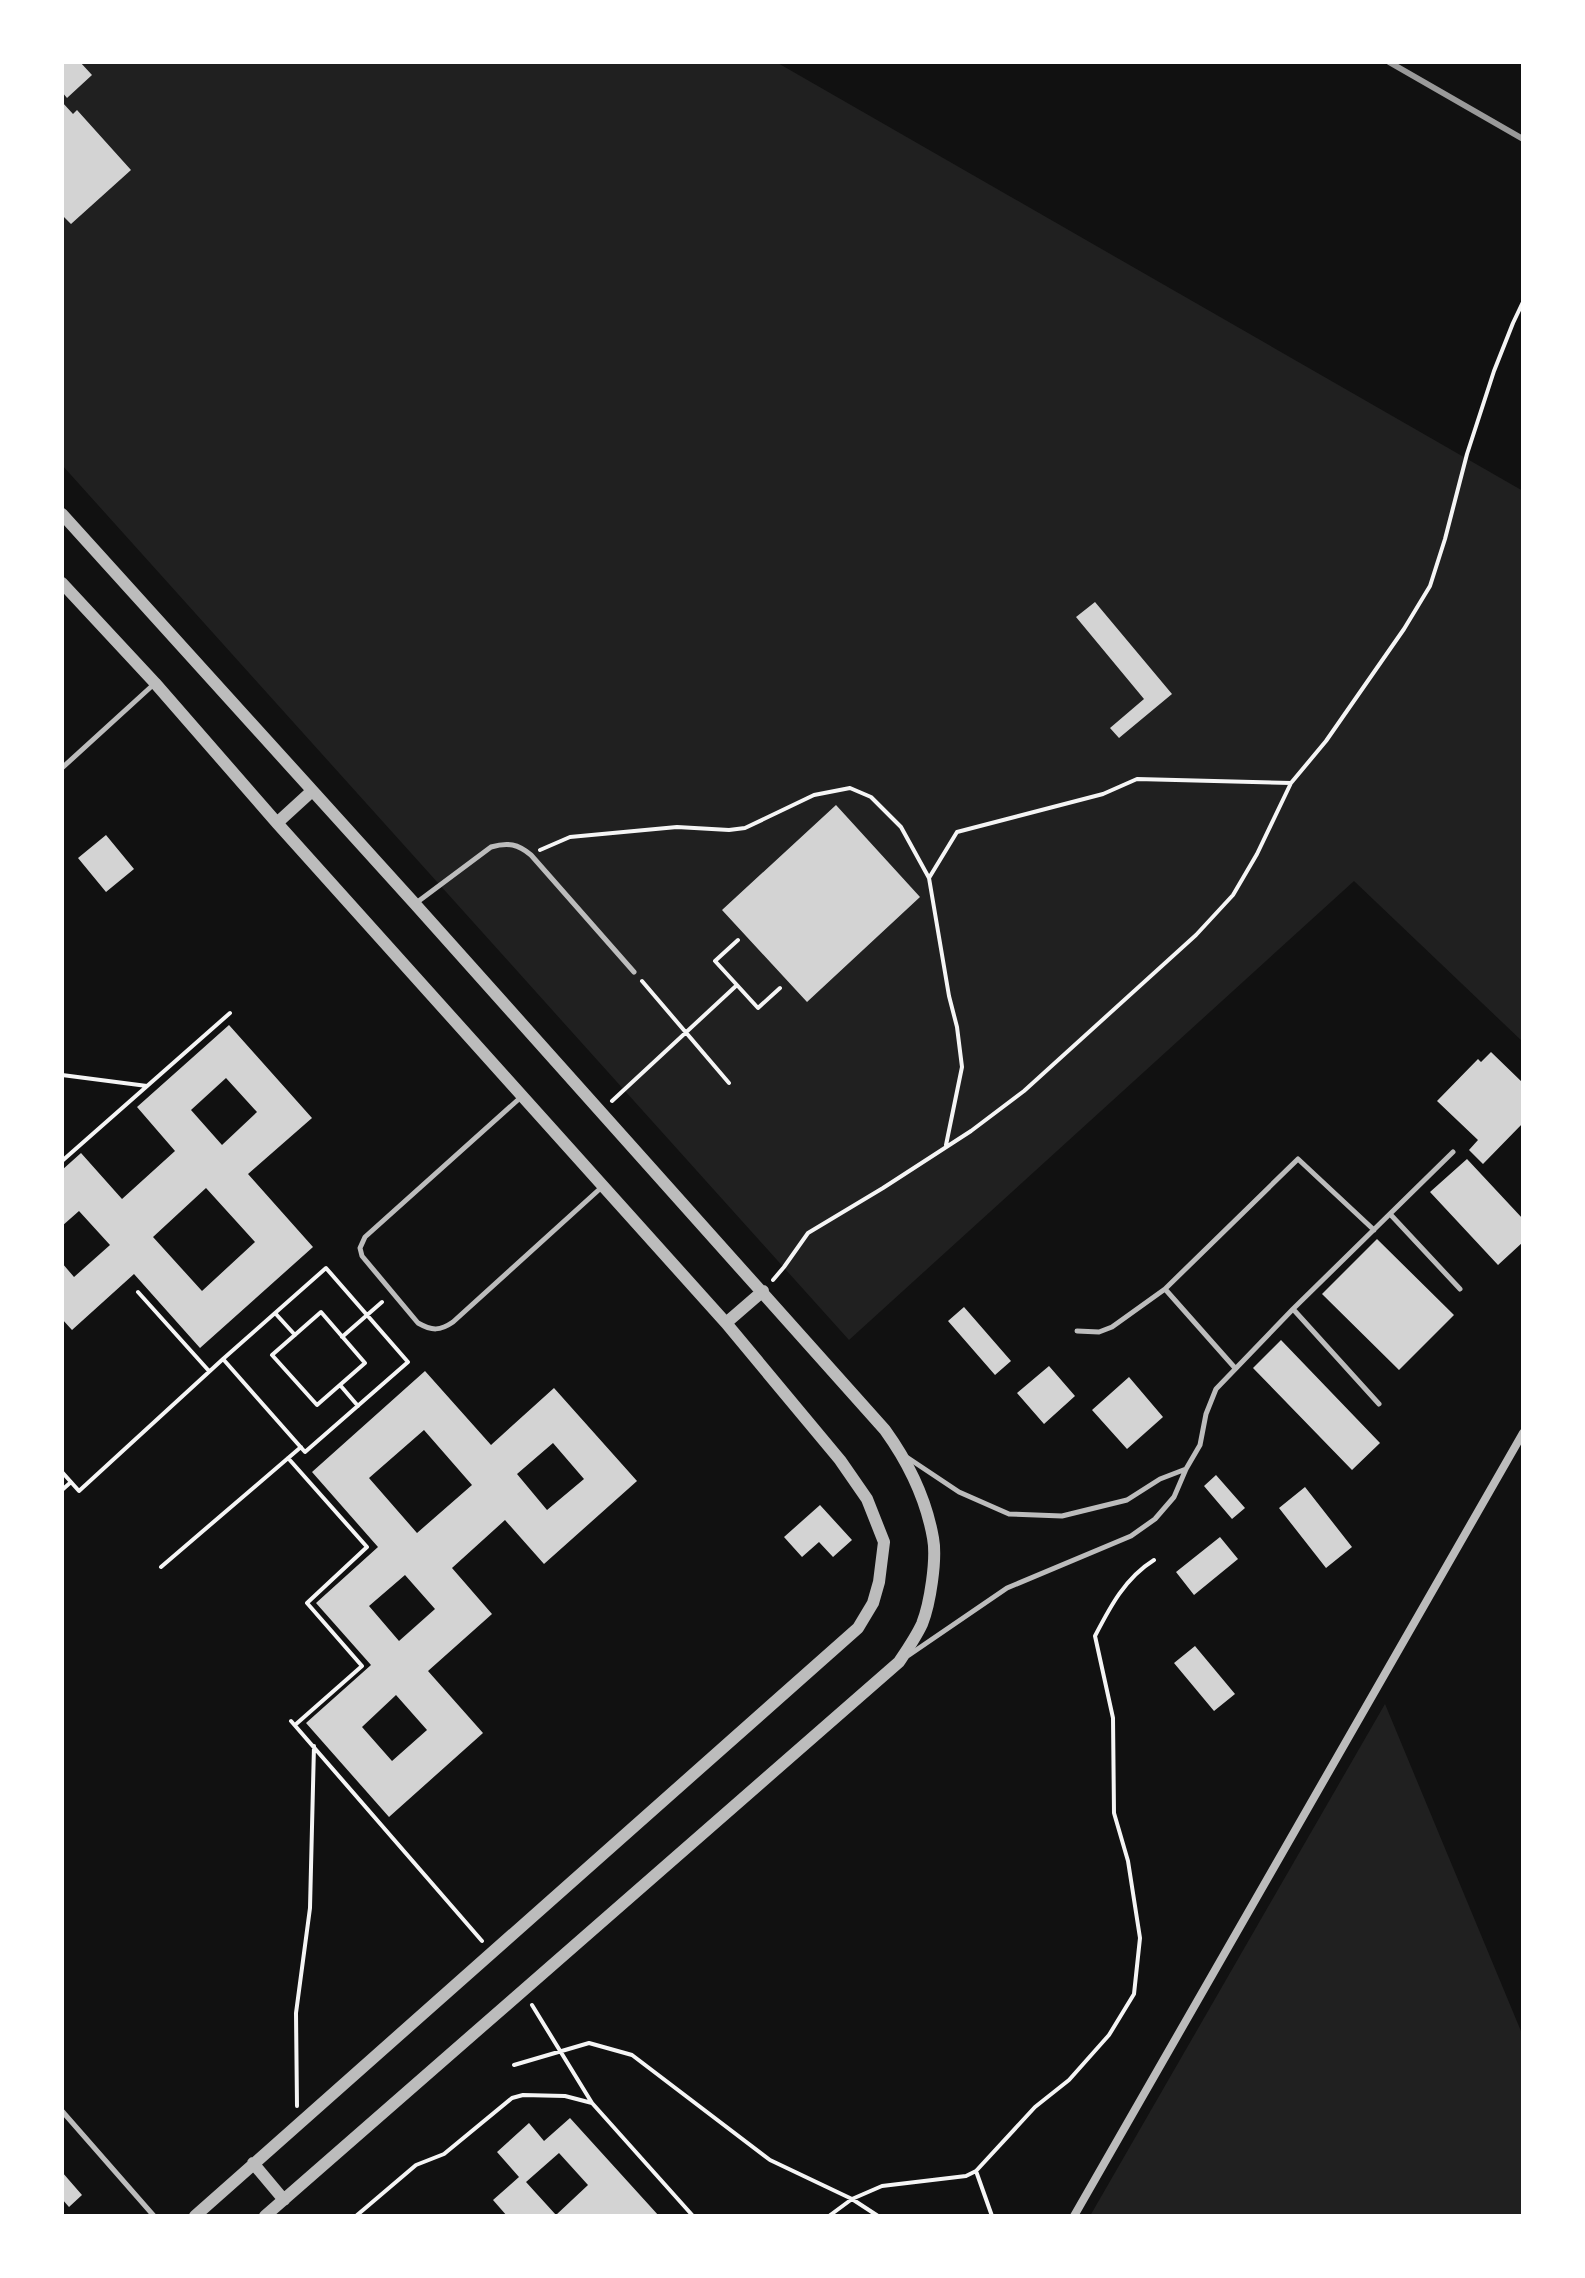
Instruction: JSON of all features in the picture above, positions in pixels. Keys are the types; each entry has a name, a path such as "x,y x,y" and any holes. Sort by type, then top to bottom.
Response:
{"street":[{"path":"62,514 602,1111 885,1430 904,1456 915,1480 934,1540 931,1596 921,1626 899,1662 265,2216"},
{"path":"62,583 155,683 726,1323 840,1460 867,1499 884,1542 873,1603 858,1628 195,2216"},
{"path":"277,823 312,791"},
{"path":"726,1323 763,1291"},
{"path":"1074,2216 1523,1433"},
{"path":"253,2163 284,2200"}],"lane":[{"path":"62,768 155,683"},
{"path":"415,904 491,847 505,843 521,846 634,972"},
{"path":"522,1096 365,1237 360,1248 362,1256 418,1323 428,1329 444,1328 604,1185"},
{"path":"899,1662 1007,1588 1131,1536 1155,1519 1174,1497 1200,1445 1206,1414 1216,1389 1453,1152"},
{"path":"1077,1331 1099,1332 1112,1327 1165,1289 1298,1159 1374,1230"},
{"path":"1390,1214 1460,1289"},
{"path":"1165,1289 1235,1368"},
{"path":"1293,1309 1379,1404"},
{"path":"904,1456 959,1492 1009,1514 1062,1516 1127,1500 1160,1479 1186,1469"},
{"path":"62,2111 154,2216"}],"path":[{"path":"763,1291 808,1233 971,1131 1024,1091 1196,935 1233,895 1257,854 1291,783 1326,741 1430,586 1494,371 1523,302"},
{"path":"929,878 957,832 1103,794 1137,779 1291,783"},
{"path":"531,855 570,837 677,827 745,828 814,795 839,789 850,788 871,797 901,827 929,878 962,1067 946,1145"},
{"path":"738,940 715,961 758,1008 780,988"},
{"path":"634,972 729,1083"},
{"path":"602,1111 737,985"},
{"path":"62,1161 230,1013"},
{"path":"62,1075 147,1086"},
{"path":"62,1472 79,1491 209,1371 326,1268 408,1362 305,1452 223,1359"},
{"path":"138,1292 209,1371"},
{"path":"342,1337 392,1293"},
{"path":"321,1312 365,1363 317,1405 272,1355 295,1335 321,1312"},
{"path":"275,1313 295,1335"},
{"path":"340,1385 358,1406"},
{"path":"161,1567 301,1447"},
{"path":"288,1458 367,1547 307,1603 362,1666 293,1723 492,1952"},
{"path":"62,1490 71,1482"},
{"path":"829,2216 852,2199 882,2186 966,2176 976,2171 1035,2107 1069,2080 1109,2035 1134,1994 1140,1938 1128,1861 1114,1813 1113,1718 1095,1636 1113,1600 1141,1568 1154,1560"},
{"path":"297,2124 296,2013 310,1908 314,1746"},
{"path":"522,1990 592,2103 693,2216"},
{"path":"514,2065 589,2043 632,2055 770,2160 852,2199 878,2216"},
{"path":"356,2216 416,2165 444,2154 512,2098 523,2095 565,2096 592,2103"},
{"path":"976,2171 992,2216"}],"shaded area":[{"path":"62,62 776,62 1523,491 1523,1042 1354,881 849,1340 62,465"},
{"path":"1385,1704 1523,2036 1523,2216 1090,2216"}],"building":[{"path":"62,62 80,62 92,75 67,98 62,92"},
{"path":"62,102 73,114 77,110 131,170 71,224 62,215"},
{"path":"1095,602 1172,694 1119,738 1110,728 1144,699 1076,617"},
{"path":"836,805 920,897 807,1002 722,910"},
{"path":"106,835 134,869 106,892 78,858"},
{"path":"229,1025 312,1118 248,1174 313,1247 200,1348 134,1274 72,1330 62,1319 62,1263 74,1277 110,1245 79,1211 62,1226 62,1170 81,1153 122,1199 175,1151 137,1107","holes":["226,1078 257,1112 222,1145 191,1110","206,1188 255,1242 202,1291 153,1237"]},
{"path":"1491,1052 1523,1083 1523,1123 1483,1164 1469,1150 1478,1140 1437,1101 1478,1059 1481,1062"},
{"path":"1467,1159 1523,1219 1523,1242 1498,1265 1430,1192"},
{"path":"1377,1239 1454,1315 1399,1370 1322,1294"},
{"path":"964,1307 1011,1361 995,1375 948,1321"},
{"path":"1281,1340 1380,1443 1352,1470 1253,1368"},
{"path":"1049,1366 1075,1396 1044,1424 1017,1393"},
{"path":"425,1371 491,1445 554,1388 637,1481 544,1564 505,1520 452,1568 492,1614 428,1671 483,1733 389,1817 306,1723 371,1665 316,1603 378,1547 312,1472","holes":["424,1430 472,1485 417,1533 369,1478","553,1443 584,1479 547,1510 517,1474","405,1575 435,1609 399,1641 369,1606","396,1695 427,1730 392,1761 362,1727"]},
{"path":"1129,1377 1163,1417 1127,1449 1092,1410"},
{"path":"1216,1475 1245,1508 1232,1519 1204,1486"},
{"path":"1305,1487 1352,1547 1326,1568 1279,1508"},
{"path":"820,1505 852,1540 833,1557 819,1542 802,1557 784,1537"},
{"path":"1220,1537 1238,1559 1194,1595 1176,1572"},
{"path":"1195,1646 1235,1694 1214,1711 1174,1663"},
{"path":"570,2118 659,2216 507,2216 493,2200 519,2177 497,2152 529,2123 544,2141","holes":["559,2153 588,2185 556,2215 526,2182"]},
{"path":"62,2172 82,2195 69,2207 62,2199"}],"railway":[{"path":"1389,62 1523,139"}]}
